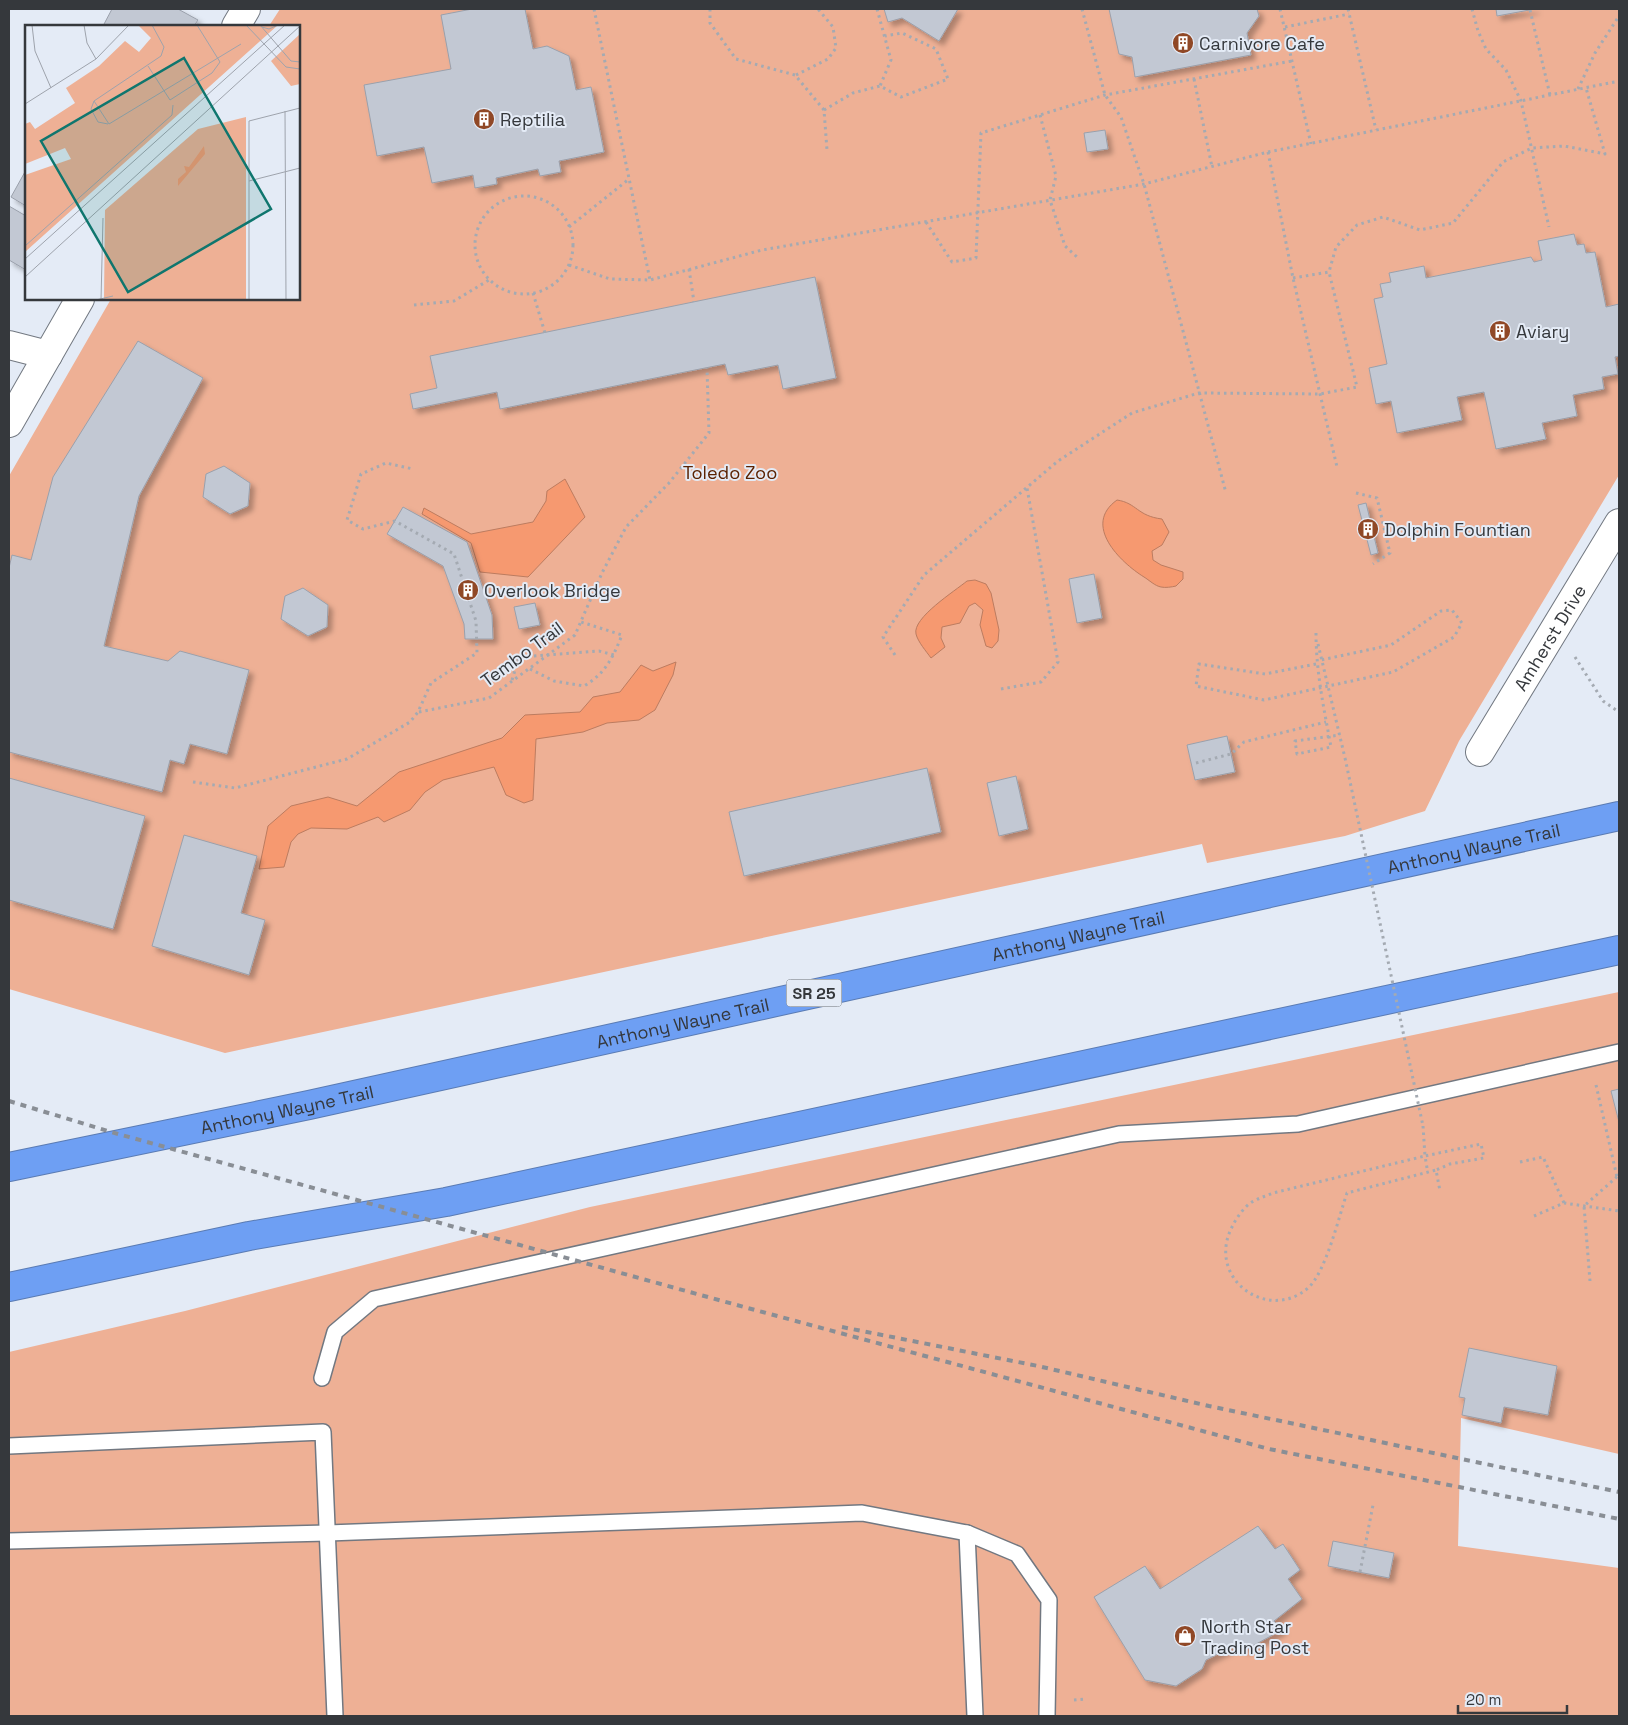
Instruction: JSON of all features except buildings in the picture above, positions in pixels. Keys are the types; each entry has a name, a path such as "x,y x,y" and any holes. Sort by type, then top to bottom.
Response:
{"highway":[{"name":"Anthony Wayne Trail","path":"9,1167 300,1107 1619,816"},
{"path":"9,1287 249,1236 446,1202 1619,950"}],"street":[{"path":"237,25 246,9"},
{"path":"9,423 79,300"},
{"path":"9,345 48,355"},
{"name":"Amherst Drive","path":"1480,752 1619,523"}],"lane":[{"path":"322,1378 335,1332 374,1298 1120,1134 1298,1124 1619,1052"},
{"path":"9,1446 323,1432 335,1716"},
{"path":"9,1541 328,1533 862,1514 967,1534 1017,1554 1049,1600 1047,1716"},
{"path":"967,1534 975,1716"}],"path":[{"path":"594,9 650,280"},
{"path":"710,9 710,23 736,59 796,75 824,110 827,150"},
{"path":"796,75 828,59 836,48 833,27 818,9"},
{"path":"877,9 891,60 880,86"},
{"path":"1082,9 1105,95 1121,118 1144,184 1226,493"},
{"path":"1280,9 1311,144"},
{"path":"1348,9 1376,130"},
{"path":"1472,9 1478,31 1486,49 1506,70 1521,100 1549,227"},
{"path":"1530,10 1550,95"},
{"path":"1284,27 1349,14"},
{"path":"1578,89 1595,53 1619,16"},
{"path":"824,110 853,93 880,86 901,97 948,79 936,49 902,33 885,36"},
{"path":"926,221 952,262 976,258 981,133 1105,95 1292,61"},
{"path":"1194,79 1212,167"},
{"path":"569,265 610,279 650,280 762,250 1144,184 1268,152 1619,81"},
{"path":"896,655 883,636 924,575 1058,461 1132,413 1199,392 1320,394 1357,387 1329,272 1336,247 1357,226 1383,217 1420,230 1453,223 1503,162 1532,148 1564,146 1605,154 1586,88"},
{"path":"1040,115 1056,176 1050,200 1065,246 1078,256"},
{"path":"1268,152 1293,278 1337,467"},
{"path":"569,228 630,179"},
{"path":"522,196 538,198 553,205 565,217 569,228 573,250 569,265 560,278 548,288 533,293 517,294 502,289 489,280 480,268 475,252 475,237 480,221 491,208 505,199 522,196"},
{"path":"689,269 694,302"},
{"path":"1293,278 1329,272"},
{"path":"414,305 454,301 489,280"},
{"path":"533,293 545,333"},
{"name":"Tembo Trail","path":"418,712 489,698 575,635 626,527 669,483 710,433 707,368"},
{"path":"193,782 236,788 347,759 410,722 418,712 431,683 477,653 476,621 454,554 395,520 363,529 347,520 361,474 386,463 413,469"},
{"path":"1001,689 1041,682 1058,662 1026,488"},
{"path":"1356,493 1377,498 1390,553 1373,564"},
{"path":"1316,664 1265,674 1199,664 1196,686 1264,700 1393,672 1454,637 1462,623 1452,610 1440,610 1391,645 1321,660"},
{"path":"530,668 554,681 584,686 598,678 614,655 622,635 581,622"},
{"path":"1316,633 1316,664 1326,722 1328,730 1330,739 1331,747 1297,754 1295,741 1322,737 1331,736 1340,735"},
{"path":"1318,642 1340,735 1423,1126 1425,1156 1428,1168"},
{"path":"512,681 519,657 599,650 614,655"},
{"path":"1573,654 1603,701 1619,712"},
{"path":"1196,763 1231,754 1244,742 1326,722"},
{"path":"1584,1206 1618,1176 1603,1115"},
{"path":"1481,1144 1484,1158 1450,1164 1436,1170 1347,1193 1323,1265 1309,1287 1289,1299 1268,1299 1249,1292 1234,1282 1227,1267 1224,1250 1228,1234 1236,1219 1250,1203 1273,1193 1425,1156 1481,1144"},
{"path":"1520,1162 1543,1157 1564,1203"},
{"path":"1436,1170 1440,1191"},
{"path":"1534,1216 1564,1203 1619,1210"},
{"path":"1584,1206 1590,1281"},
{"path":"1360,1572 1374,1505"},
{"path":"1071,1701 1086,1699"}],"green space":[{"name":"Toledo Zoo","path":"280,9 1619,9 1619,475 1459,741 1425,811 1345,836 1207,863 1202,844 225,1053 9,989 9,476 110,300 300,300 300,25 270,25"},
{"path":"1619,992 1619,1454 1461,1418 1458,1546 1619,1568 1619,1716 9,1716 9,1352 185,1311 590,1207"}],"shaded area":[{"path":"565,479 585,517 528,577 480,572 471,543 422,514 424,508 471,534 533,522 546,501 547,491"},
{"path":"1117,500 1129,504 1147,515 1162,519 1169,532 1162,545 1152,551 1153,560 1161,565 1183,572 1183,579 1176,586 1163,587 1154,584 1125,562 1108,542 1103,520 1107,510"},
{"path":"975,580 986,584 991,593 999,630 998,641 992,648 986,646 980,625 983,610 975,603 969,606 960,623 942,627 941,638 945,647 931,658 916,634 921,620 936,605 967,581"},
{"path":"676,662 673,675 655,710 639,720 607,723 583,732 536,739 533,800 524,803 506,795 494,767 443,780 425,792 410,810 384,822 378,817 347,829 311,828 298,834 291,842 284,867 259,869 268,826 291,806 328,797 357,806 399,772 502,738 525,715 580,712 593,697 620,692 641,665 653,671"}],"railway":[{"path":"9,1101 111,1132 744,1307 1269,1449 1619,1519"},
{"path":"842,1327 1038,1366 1209,1406 1619,1492"}],"place":[{"name":"Carnivore Cafe","path":"1183,43"},
{"name":"Reptilia","path":"484,119"},
{"name":"Aviary","path":"1500,331"},
{"name":"Dolphin Fountian","path":"1368,529"},
{"name":"Overlook Bridge","path":"468,590"},
{"name":"North Star Trading Post","path":"1185,1636"}]}
